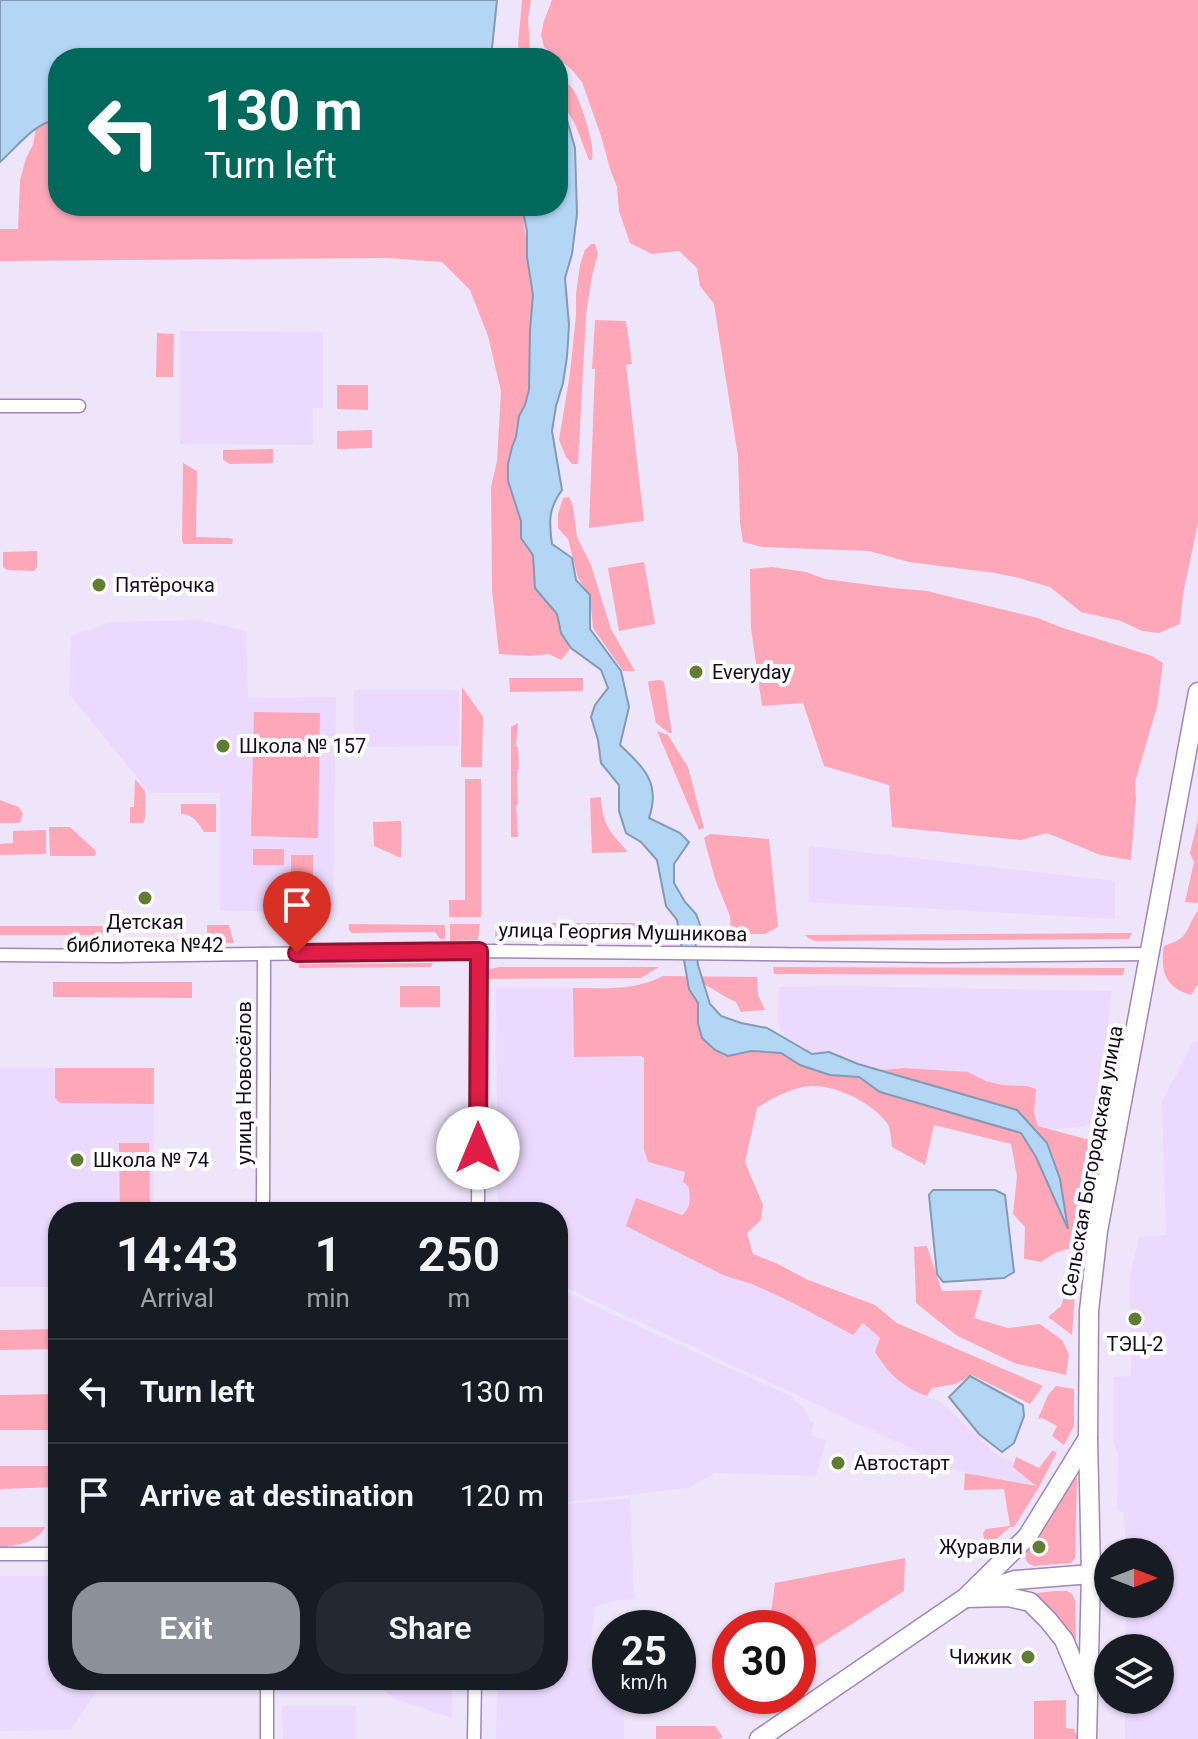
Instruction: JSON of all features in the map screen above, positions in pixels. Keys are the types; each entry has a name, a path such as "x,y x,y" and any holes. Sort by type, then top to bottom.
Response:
{"main road":[{"name":"Сельская Богородская улица","path":"1087,1739 1091,1574 1088,1438 1090,1289 1098,1231 1198,692"},
{"path":"759,1739 965,1598 1027,1537 1088,1438"},
{"path":"965,1598 1015,1580 1091,1574"},
{"path":"965,1598 1008,1597 1030,1602 1064,1640 1087,1697 1087,1706"}],"street":[{"path":"0,406 79,406"},
{"path":"478,1202 479,951"},
{"name":"улица Георгия Мушникова","path":"0,955 479,951 942,956 1150,954"},
{"name":"улица Новосёлов","path":"263,1202 264,954"},
{"path":"0,1554 48,1554"},
{"path":"267,1690 267,1739"},
{"path":"474,1739 475,1690"}],"shaded area":[{"path":"522,0 531,0 528,19 530,48 519,48"},
{"path":"552,0 1198,0 1198,523 1180,624 1159,633 1142,631 1121,621 1081,612 1050,587 995,573 909,562 869,551 762,547 743,542 738,456 714,304 700,286 697,268 679,251 652,254 630,243 619,211 617,187 582,82 568,67 568,48 544,47 541,35"},
{"path":"568,84 580,103 590,135 592,160 589,160 568,112"},
{"path":"48,121 48,216 523,216 533,295 529,390 519,416 508,481 521,521 521,538 533,555 535,588 557,614 561,633 571,648 561,660 549,654 499,654 492,590 491,487 497,461 501,391 488,336 470,290 442,262 388,258 0,261 0,229 18,229 20,180 36,128"},
{"path":"595,244 598,254 586,315 578,464 572,464 559,440 570,373 580,265 585,250"},
{"path":"595,320 626,321 632,364 626,365 644,521 589,528 595,369 592,369"},
{"path":"180,331 323,332 323,408 313,408 313,445 180,444"},
{"path":"157,333 174,334 173,377 156,377"},
{"path":"337,385 368,385 368,410 337,409"},
{"path":"372,430 372,448 337,449 337,431"},
{"path":"273,449 273,463 230,464 223,460 223,450"},
{"path":"183,463 197,471 196,537 229,538 233,539 232,544 184,544 182,541"},
{"path":"569,497 577,537 591,565 611,629 635,671 623,671 593,628 590,595 578,578 568,539 558,528 563,498"},
{"path":"37,551 34,571 7,570 3,567 3,552"},
{"path":"644,562 655,624 619,631 608,568"},
{"path":"772,567 806,572 825,579 927,591 1038,618 1152,656 1163,663 1157,707 1135,782 1131,860 1100,855 1047,833 1021,840 892,827 889,785 824,766 803,703 762,706 751,628 750,569"},
{"name":"Школа № 157","path":"199,620 246,631 248,698 336,697 333,911 220,911 220,793 150,793 69,694 71,636 113,622"},
{"path":"509,678 583,678 583,691 510,692"},
{"path":"664,682 672,733 656,723 648,683"},
{"path":"462,687 483,717 482,767 461,767"},
{"path":"354,690 459,690 459,746 354,747"},
{"path":"254,712 320,713 318,838 251,836"},
{"path":"518,723 518,837 511,837 511,727"},
{"path":"657,731 668,735 688,767 704,828 699,830"},
{"path":"135,779 145,791 143,823 130,823"},
{"path":"465,779 481,779 481,917 449,917 449,900 465,900"},
{"path":"601,797 608,827 628,852 592,853 590,798"},
{"path":"0,800 19,807 23,814 20,823 0,823"},
{"path":"181,804 216,804 216,832 204,832 194,819 181,814"},
{"path":"1198,819 1198,901 1185,902 1194,862 1190,853"},
{"path":"401,821 401,858 374,846 373,822"},
{"path":"49,827 70,827 96,854 50,856"},
{"path":"46,830 46,854 0,855 0,844 13,843 13,831"},
{"path":"710,834 769,839 778,927 765,934 731,934 730,916 715,879 704,838"},
{"path":"809,846 1115,881 1115,919 809,902"},
{"path":"253,849 284,849 284,865 253,865"},
{"path":"291,855 313,855 313,896 291,896"},
{"path":"1198,910 1198,984 1191,995 1170,983 1164,970 1163,955 1164,946 1183,936"},
{"path":"496,923 638,923 637,933 631,940 499,940 495,937"},
{"path":"349,924 445,925 445,939 440,939 435,932 352,933"},
{"path":"450,924 480,924 478,940 450,941"},
{"path":"207,925 229,925 234,943 130,943 130,939 207,939"},
{"path":"0,926 107,926 107,935 0,935"},
{"path":"1132,933 1129,939 815,941 805,935"},
{"path":"433,963 431,967 299,968 299,964"},
{"path":"499,967 659,967 641,978 485,979 485,970"},
{"path":"773,967 1125,968 1123,975 774,974"},
{"path":"663,976 757,977 758,995 765,1010 741,1012 736,1002 705,985 692,994 698,1003 698,1023 751,1051 781,1053 800,1065 830,1075 859,1077 880,1092 1021,1133 1036,1157 1067,1225 1017,1110 882,1070 904,1068 968,1072 1001,1085 1036,1089 1034,1113 1038,1126 1093,1141 1074,1247 1055,1253 1041,1262 1024,1259 1025,1227 1013,1214 1017,1176 1011,1144 934,1125 925,1165 892,1147 888,1125 880,1115 849,1094 825,1087 803,1087 757,1108 745,1162 763,1205 761,1220 747,1233 753,1254 806,1279 875,1305 897,1323 1043,1386 1030,1404 972,1375 956,1384 932,1388 927,1396 903,1384 885,1366 875,1352 880,1338 863,1323 853,1335 791,1302 752,1284 725,1276 626,1226 636,1198 682,1215 690,1198 688,1186 683,1182 685,1172 648,1162 644,1150 644,1058 574,1057 573,988 630,986"},
{"path":"53,982 192,982 192,998 53,997"},
{"path":"400,986 440,986 440,1007 400,1007"},
{"path":"779,987 1112,991 1097,1117 1085,1126 1057,1129 1038,1126 1034,1113 1036,1090 1027,1086 1001,1085 968,1072 904,1068 882,1070 829,1052 812,1054 790,1041 780,1030"},
{"path":"496,988 573,988 574,1057 644,1058 644,1151 648,1162 686,1172 691,1197 666,1245 725,1276 752,1284 791,1302 852,1335 863,1323 880,1338 914,1391 942,1403 997,1455 1038,1474 1031,1489 957,1470 568,1289 568,1202 498,1202"},
{"path":"1198,1041 1198,1739 1125,1739 1125,1714 1174,1714 1174,1634 1125,1634 1126,1618 1174,1618 1174,1538 1126,1538 1123,1512 1117,1510 1114,1377 1131,1376 1130,1277 1139,1237 1166,1235 1162,1102 1193,1042"},
{"name":"Школа № 74","path":"0,1068 154,1068 154,1202 48,1202 48,1287 0,1287"},
{"path":"55,1068 154,1068 154,1104 60,1103 55,1098"},
{"path":"119,1143 149,1143 150,1202 120,1202"},
{"path":"927,1246 942,1291 982,1290 974,1318 1008,1328 1040,1324 1062,1340 1069,1354 1066,1375 1014,1363 956,1335 916,1303 914,1247"},
{"path":"1075,1293 1072,1335 1048,1317 1061,1306 1065,1294"},
{"path":"568,1294 790,1396 814,1422 811,1435 826,1441 816,1476 715,1473 687,1488 568,1502"},
{"path":"48,1329 48,1349 0,1350 0,1330"},
{"path":"1056,1386 1074,1389 1074,1426 1064,1445 1052,1436 1057,1426 1038,1419 1048,1395"},
{"path":"48,1394 48,1430 0,1430 0,1395"},
{"path":"1052,1451 1057,1452 1014,1527 985,1545 983,1533 986,1529 1010,1526 1004,1489 964,1490 965,1473 1036,1486 1013,1467 1016,1457 1039,1468"},
{"path":"0,1466 48,1466 48,1487 0,1489"},
{"path":"1074,1476 1077,1478 1075,1558 1071,1563 1029,1564 1025,1559 1026,1552"},
{"path":"630,1498 634,1599 618,1600 592,1610 588,1668 592,1668 592,1714 624,1714 624,1739 496,1739 498,1690 568,1690 568,1504"},
{"path":"0,1527 45,1527 32,1540 0,1548"},
{"path":"905,1558 904,1591 816,1647 816,1610 771,1610 775,1583"},
{"path":"0,1576 48,1576 48,1690 97,1690 71,1730 0,1731"},
{"path":"1067,1591 1075,1600 1076,1640 1070,1640 1036,1595"},
{"path":"383,1690 452,1690 452,1718 396,1699"},
{"path":"1066,1700 1066,1728 1074,1729 1078,1739 1034,1739 1034,1701"},
{"path":"282,1706 356,1706 356,1739 283,1739"},
{"path":"656,1726 715,1726 723,1737 656,1739"}],"water":[{"path":"0,0 497,0 492,48 48,48 48,122 34,130 0,162"},
{"path":"568,124 575,148 577,214 572,254 565,278 569,325 567,357 552,431 562,490 551,516 552,544 572,558 576,580 590,595 590,629 621,671 629,707 620,745 648,777 653,795 649,818 680,833 689,842 674,864 674,883 696,914 702,930 695,940 698,965 710,1004 721,1016 767,1028 812,1054 829,1052 858,1064 1017,1110 1047,1143 1060,1179 1068,1229 1036,1157 1021,1133 880,1092 859,1077 830,1075 800,1065 781,1053 751,1051 728,1056 715,1050 702,1038 698,1003 689,989 677,920 666,906 657,860 641,842 626,833 619,811 619,785 601,763 591,717 595,705 608,688 601,670 571,648 561,633 557,614 535,588 533,555 521,538 521,521 508,481 508,464 519,416 529,390 533,295 527,257 524,216 568,216"},
{"path":"933,1190 995,1190 1005,1195 1014,1272 1004,1278 943,1282 937,1274 929,1195"},
{"path":"970,1376 1023,1405 1024,1416 1014,1443 1002,1452 979,1434 949,1397"}],"place":[{"name":"Пятёрочка","path":"99,585"},
{"name":"Everyday","path":"696,672"},
{"name":"Школа № 157","path":"223,746"},
{"name":"Детская библиотека №42","path":"145,898"},
{"name":"Школа № 74","path":"77,1160"},
{"name":"ТЭЦ-2","path":"1135,1319"},
{"name":"Автостарт","path":"838,1463"},
{"name":"Журавли","path":"1039,1547"},
{"name":"Чижик","path":"1028,1657"}],"route":[{"path":"297,953 479,951 478,1148"}]}
